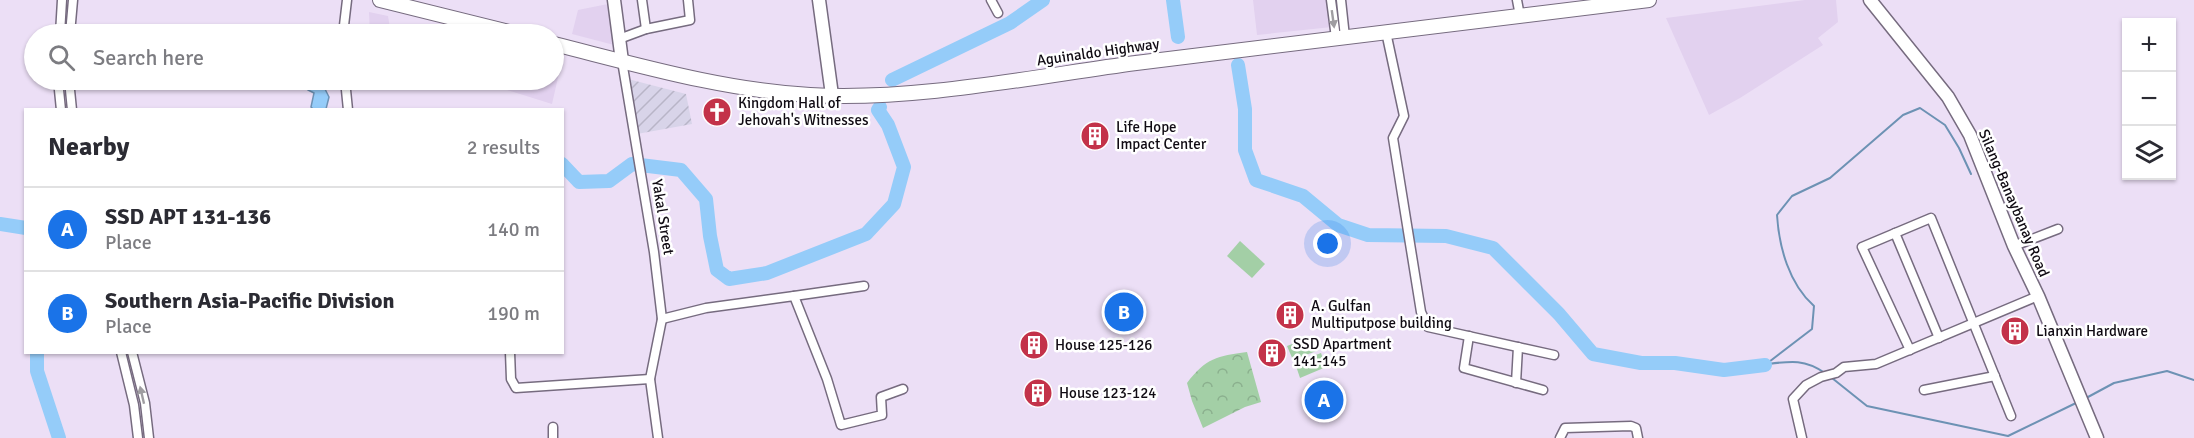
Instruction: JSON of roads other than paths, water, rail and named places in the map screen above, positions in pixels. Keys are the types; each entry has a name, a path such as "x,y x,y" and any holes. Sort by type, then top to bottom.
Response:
{"main road":[{"path":"380,0 477,24"},
{"name":"Yakal Street","path":"614,0 622,61"},
{"path":"819,0 832,96"},
{"name":"Aguinaldo Highway","path":"564,46 731,86 832,96 954,88 1520,16 1609,2 1649,0"},
{"name":"Silang-Banaybanay Road","path":"1870,0 1948,97 1970,135 2014,246 2038,296 2097,438"}],"street":[{"path":"61,24 62,0"},
{"path":"71,24 72,0"},
{"path":"343,24 347,0"},
{"path":"642,0 646,29"},
{"path":"619,39 646,29 690,20 688,0"},
{"path":"991,0 998,13"},
{"path":"1331,0 1341,38"},
{"path":"1341,0 1341,38"},
{"path":"1517,0 1520,16"},
{"path":"1386,32 1404,116 1393,138 1421,312 1428,327 1554,355"},
{"name":"Yakal Street","path":"622,61 662,319 650,379 658,438"},
{"path":"59,90 61,108"},
{"path":"70,90 72,108"},
{"path":"346,90 348,108"},
{"path":"1910,350 1862,247 1931,218 2011,416"},
{"path":"2014,246 2058,229"},
{"path":"1895,233 1939,338"},
{"path":"662,319 706,308 864,286"},
{"path":"794,296 827,379 841,425 882,415 881,397 903,388"},
{"path":"1802,438 1794,397 1806,385 1851,366 1876,364 2038,296"},
{"path":"1469,336 1464,368 1543,390"},
{"path":"1516,383 1518,347"},
{"path":"121,354 134,405 138,438"},
{"path":"132,354 144,403 149,438"},
{"path":"510,354 511,379 516,388 650,379"},
{"path":"1924,390 1995,375"},
{"path":"1560,438 1565,428 1631,426 1636,428 1638,438"},
{"path":"553,427 553,438"}],"water":[{"path":"308,90 326,90 329,97 326,108 311,107 314,93"}],"waterway":[{"path":"892,80 1010,23 1043,0"},
{"path":"1173,0 1178,37"},
{"path":"1238,65 1245,109 1245,150 1256,180 1303,196 1338,225 1368,235 1446,236 1493,248 1559,314 1593,354 1641,363 1675,363 1724,370 1765,365"},
{"path":"564,166 579,182 609,181 632,164 681,170 706,199 717,270 729,279 767,273 866,234 894,204 904,167 888,125 878,110 880,107"},
{"path":"1765,365 1812,329 1814,306 1805,297 1792,276 1783,252 1778,227 1777,215 1792,196 1830,178 1903,115 1920,108 1945,125 1971,174"},
{"path":"0,224 24,228"},
{"path":"37,354 37,371 59,438"},
{"path":"1768,364 1798,362 1811,365 1825,373"},
{"path":"2088,397 2114,383 2167,371 2194,380"},
{"path":"1832,378 1867,406 2008,436 2076,403"}],"place":[{"name":"Kingdom Hall of Jehovah's Witnesses","path":"717,112"},
{"name":"Life Hope Impact Center","path":"1095,136"},
{"name":"Southern Asia-Pacific Division","path":"1124,312"},
{"name":"A. Gulfan Multiputpose building","path":"1290,315"},
{"name":"Lianxin Hardware","path":"2015,331"},
{"name":"House 125-126","path":"1034,345"},
{"name":"SSD Apartment 141-145","path":"1272,353"},
{"name":"House 123-124","path":"1038,393"},
{"name":"SSD APT 131-136","path":"1324,400"}]}
